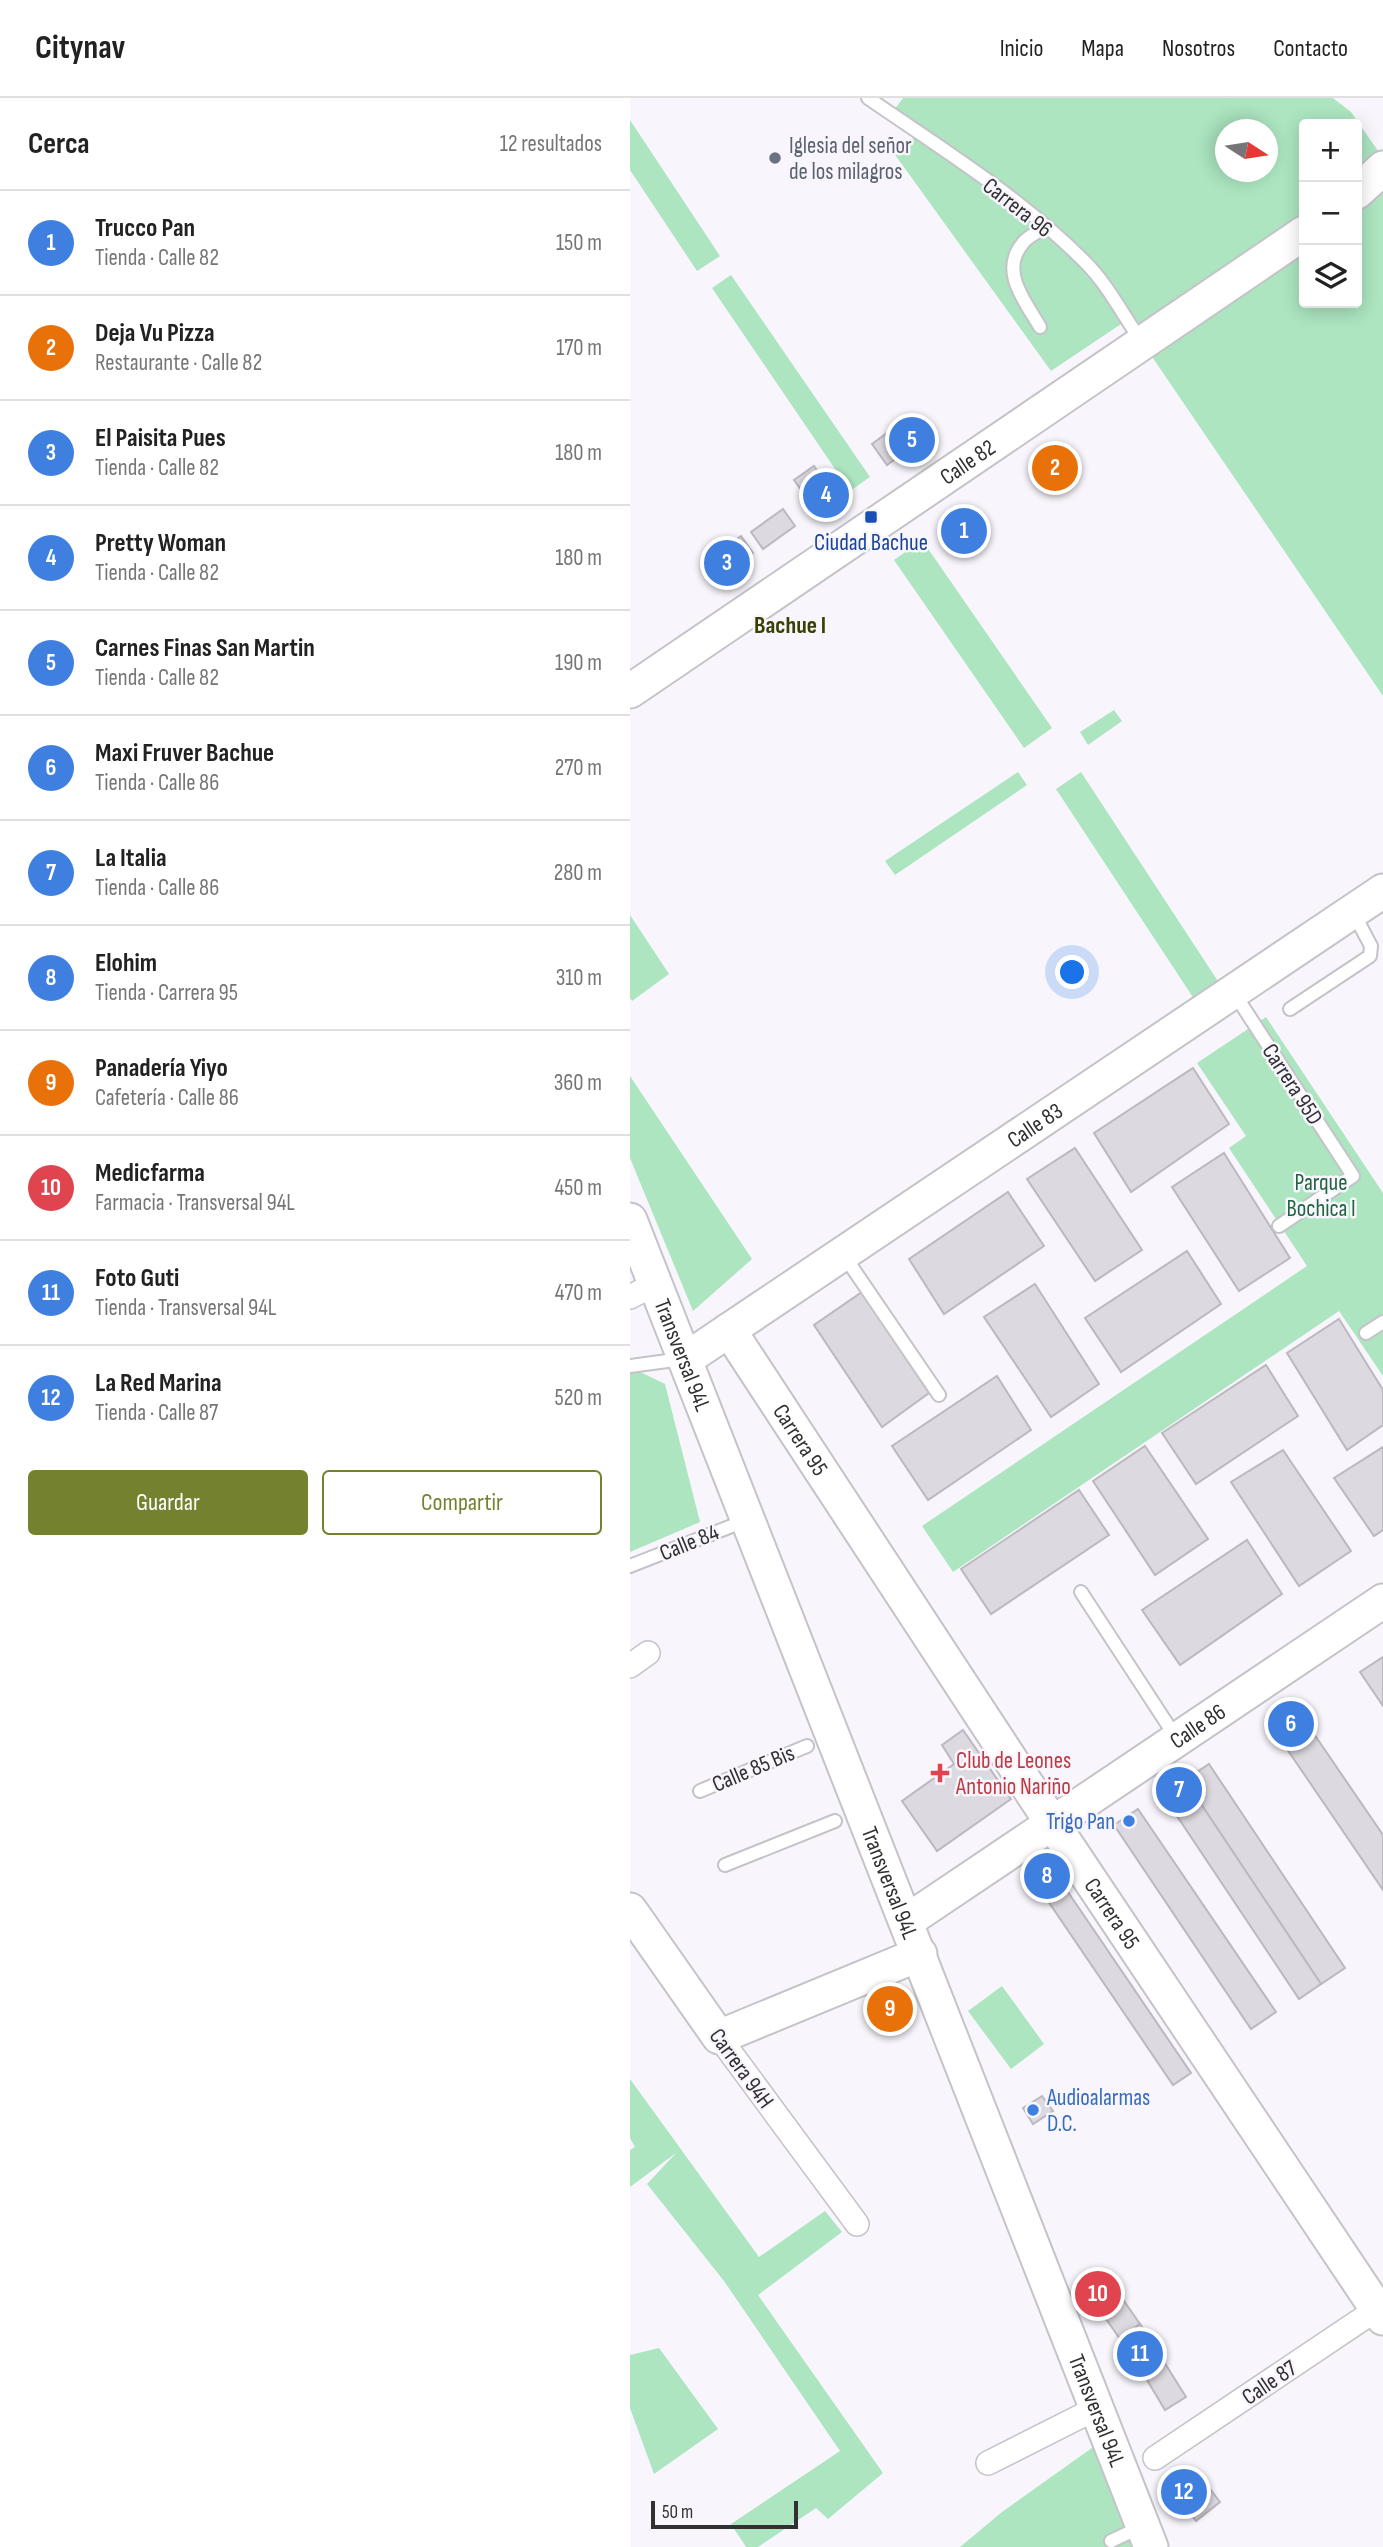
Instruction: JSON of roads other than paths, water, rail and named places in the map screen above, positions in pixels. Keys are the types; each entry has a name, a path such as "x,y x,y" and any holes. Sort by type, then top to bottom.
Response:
{"street":[{"path":"1362,187 1383,168"},
{"path":"1362,199 1383,189"},
{"name":"Calle 82","path":"630,691 1299,236"},
{"name":"Calle 83","path":"686,1359 1383,891"},
{"name":"Transversal 94L","path":"630,1220 643,1290 686,1359 1147,2536"},
{"name":"Carrera 95","path":"729,1329 1052,1824 1381,2311"},
{"name":"Calle 86","path":"906,1921 1383,1601"},
{"name":"Carrera 94H","path":"630,1910 856,2224"},
{"path":"719,2037 920,1954"},
{"name":"Calle 87","path":"1154,2458 1381,2311"},
{"path":"988,2463 1097,2408"}],"lane":[{"name":"Carrera 96","path":"868,98 972,171 1045,227 1088,265 1142,343"},
{"path":"1040,327 1012,278 1012,263 1023,242 1045,227"},
{"path":"1290,1009 1370,956 1371,946 1353,912"},
{"name":"Carrera 95D","path":"1233,992 1353,1176 1279,1226"},
{"path":"843,1254 939,1395"},
{"path":"1366,1333 1383,1322"},
{"path":"630,1366 686,1359"},
{"name":"Calle 84","path":"630,1566 749,1519"},
{"path":"1081,1592 1177,1739"},
{"name":"Calle 85 Bis","path":"700,1791 807,1746"},
{"path":"725,1865 835,1821"},
{"path":"1111,2541 1147,2536"}],"place":[{"name":"Iglesia del señor de los milagros","path":"775,158"},
{"name":"Carnes Finas San Martin","path":"912,440"},
{"name":"Deja Vu Pizza","path":"1055,468"},
{"name":"Pretty Woman","path":"826,495"},
{"name":"Ciudad Bachue","path":"871,517"},
{"name":"Trucco Pan","path":"964,531"},
{"name":"El Paisita Pues","path":"727,563"},
{"name":"Maxi Fruver Bachue","path":"1291,1724"},
{"name":"Club de Leones Antonio Nariño","path":"940,1773"},
{"name":"La Italia","path":"1179,1790"},
{"name":"Trigo Pan","path":"1129,1821"},
{"name":"Elohim","path":"1047,1876"},
{"name":"Panadería Yiyo","path":"890,2009"},
{"name":"Audioalarmas D.C.","path":"1033,2110"},
{"name":"Medicfarma","path":"1098,2294"},
{"name":"Foto Guti","path":"1140,2354"},
{"name":"La Red Marina","path":"1184,2492"}],"district":[{"name":"Bachue I","path":"790,625"}],"park label":[{"name":"Parque Bochica I","path":"1321,1195"}]}
